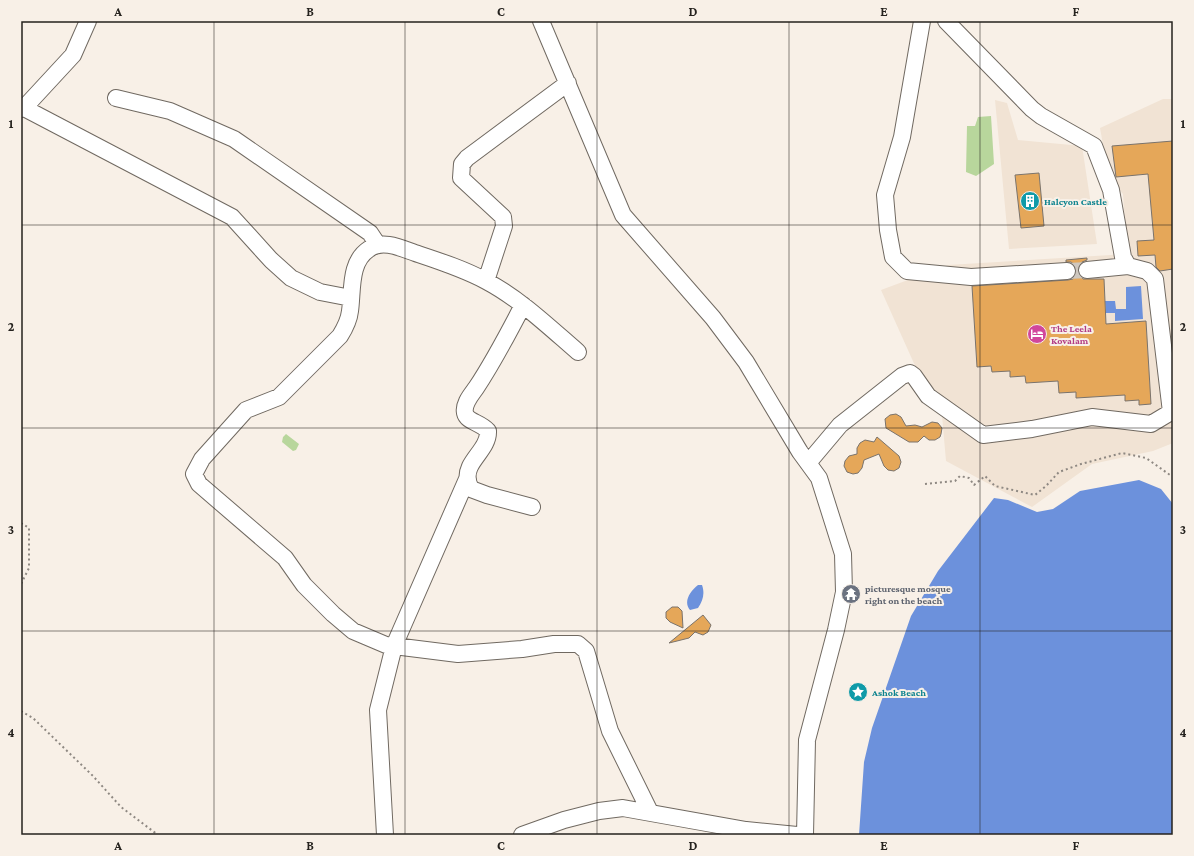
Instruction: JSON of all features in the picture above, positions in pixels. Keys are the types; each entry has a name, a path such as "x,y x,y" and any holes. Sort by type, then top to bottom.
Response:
{"street":[{"path":"88,21 73,55 22,109 232,217 271,260 292,278 320,292 351,298"},
{"path":"542,21 623,215 713,318 746,362 800,452 819,478 843,554 844,592 836,630 807,740 805,835"},
{"path":"922,21 902,137 885,195 892,257 907,271 971,277 1067,271"},
{"path":"946,21 1032,109 1041,116 1094,146 1111,190 1122,257 1128,266"},
{"path":"486,281 504,226 503,217 461,178 462,164 467,158 568,82"},
{"path":"116,98 170,111 234,139 372,242 391,245 441,262 486,281 523,305 578,352"},
{"path":"372,242 357,262 352,282 350,311 347,324 340,336 279,397 246,410 202,459 194,474 199,484 285,558 304,585 333,614 353,631 386,645 458,654 522,649 554,644 578,644 586,651 610,731 650,812"},
{"path":"808,463 840,425 902,376 910,373 914,376 928,396 983,435 1032,429 1092,417 1151,424 1171,412 1155,279 1147,271 1128,266 1087,270"},
{"path":"385,835 378,710 394,646 467,479 469,468 485,446 488,436 488,431 484,426 467,418 464,412 467,401 493,363 523,305"},
{"path":"467,479 471,489 487,495 532,507"},
{"path":"522,835 564,820 599,811 623,808 746,830 797,835"}],"path":[{"path":"925,484 955,481 960,476 969,478 974,485 985,476 995,486 1034,495 1046,486 1059,472 1081,464 1122,453 1146,458 1170,476 1173,474"},
{"path":"21,523 29,528 30,539 29,568 21,584"},
{"path":"21,711 33,718 93,776 121,807 158,835"}],"shaded area":[{"name":"The Leela Kovalam","path":"1163,99 1173,99 1173,443 1153,451 1092,464 1032,507 946,461 941,404 921,379 881,290 948,265 1127,254 1123,194 1109,178 1100,128"},
{"path":"995,100 1007,103 1018,140 1082,146 1097,244 1009,249"}],"green space":[{"path":"991,116 994,164 976,176 966,172 967,126 975,126 978,117"},
{"path":"286,434 299,444 296,450 293,451 282,442 283,437"}],"water":[{"path":"1141,286 1143,319 1115,321 1115,313 1106,313 1105,301 1115,301 1116,309 1126,309 1126,287"},
{"path":"1139,480 1161,489 1173,504 1173,835 859,835 864,762 872,728 911,616 938,571 994,498 1008,500 1037,512 1053,509 1080,491"},
{"path":"698,585 702,585 702,600 698,608 690,610 687,600 692,590"}],"building":[{"path":"1173,141 1173,269 1160,271 1156,267 1155,255 1138,256 1137,241 1154,240 1148,174 1116,177 1112,146"},
{"name":"Halcyon Castle","path":"1039,173 1044,226 1021,228 1015,175"},
{"path":"1087,258 1087,260 1082,262 1079,266 1078,271 1083,279 1104,279 1106,324 1146,321 1151,404 1139,405 1139,400 1125,401 1125,395 1076,398 1076,392 1059,393 1058,381 1026,383 1025,376 1010,377 1010,371 992,372 991,366 977,367 972,286 1073,279 1076,270 1075,265 1071,262 1066,262 1066,260"},
{"path":"896,414 901,417 906,426 915,425 922,427 932,422 938,423 942,428 940,437 935,440 929,440 924,436 918,442 909,442 886,428 885,419 890,415"},
{"path":"877,437 899,456 901,462 899,468 894,471 888,470 884,466 879,454 864,460 862,468 858,473 853,474 847,472 844,466 845,461 849,456 857,454 857,448 860,443 865,440 874,442"},
{"path":"672,607 678,607 682,611 683,628 670,622 666,618 666,612"},
{"path":"703,615 711,625 708,632 703,635 695,632 689,638 669,643"}],"tunnel":[{"path":"1067,271 1087,270"}],"place":[{"name":"Halcyon Castle","path":"1030,201"},
{"name":"The Leela Kovalam","path":"1037,334"},
{"name":"picturesque mosque right on the beach","path":"851,594"},
{"name":"Ashok Beach","path":"858,692"}]}
